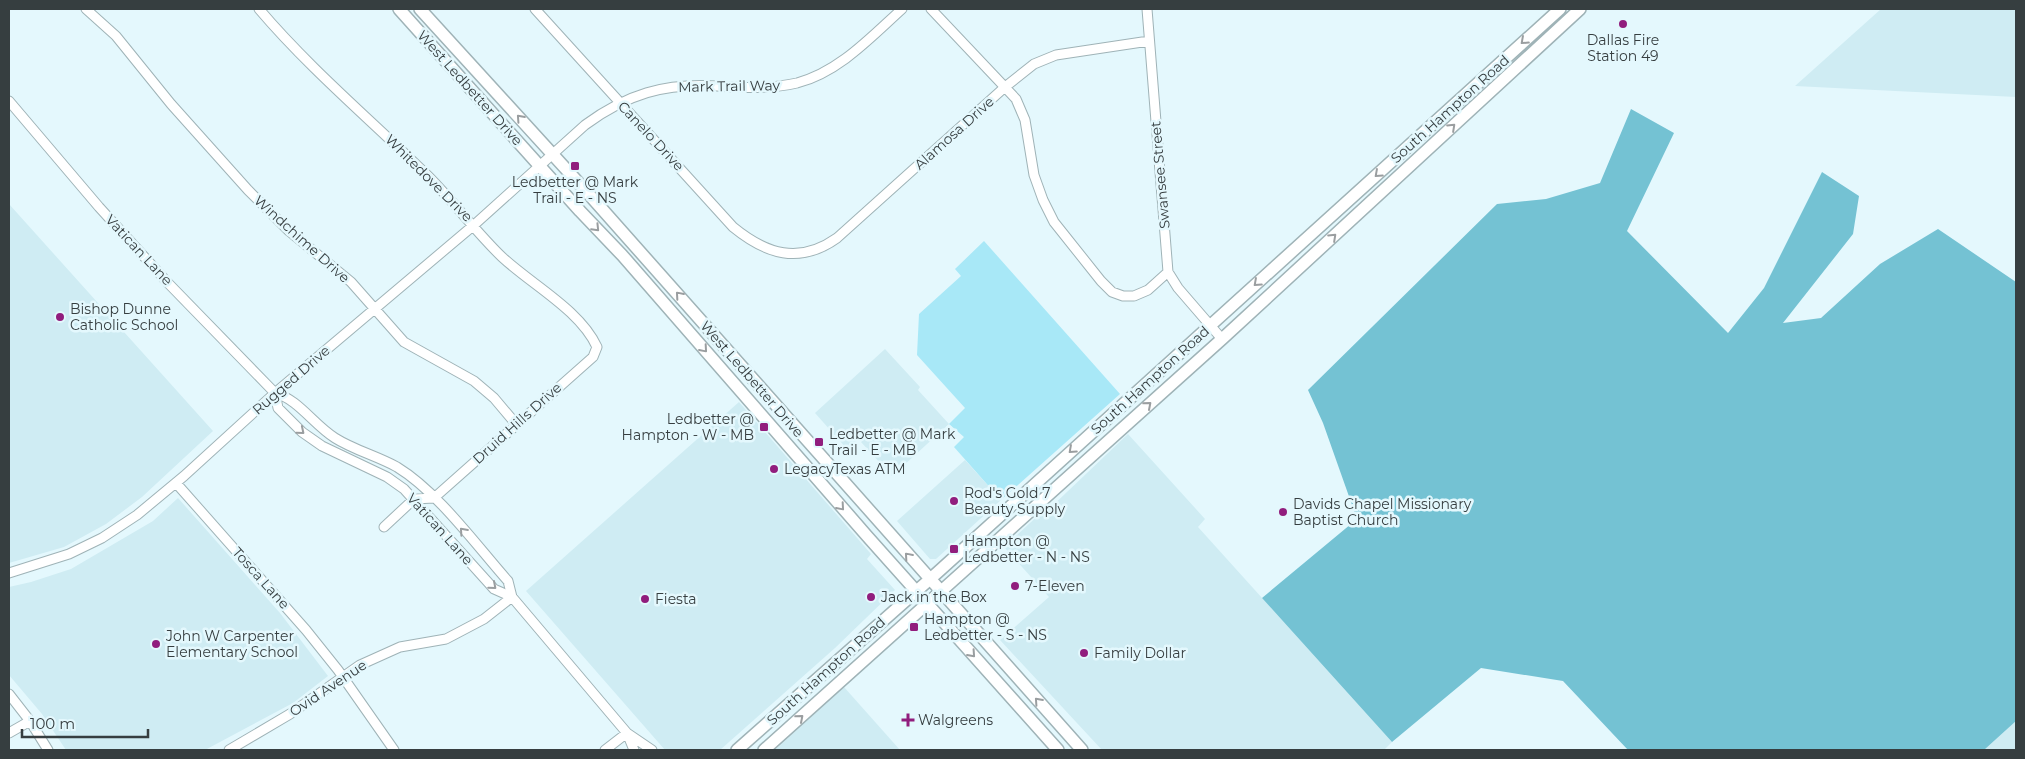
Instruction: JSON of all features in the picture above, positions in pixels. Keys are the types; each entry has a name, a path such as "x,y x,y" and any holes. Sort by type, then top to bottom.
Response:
{"main road":[{"name":"West Ledbetter Drive","path":"399,9 622,255 916,592 1058,750"},
{"name":"West Ledbetter Drive","path":"420,9 553,154 940,593 1082,750"},
{"path":"1561,9 1570,18"},
{"name":"South Hampton Road","path":"740,749 1561,9"},
{"name":"South Hampton Road","path":"764,750 1125,424 1222,339 1580,9"},
{"path":"1301,244 1312,256"},
{"path":"1117,410 1125,424"},
{"path":"823,486 838,476"},
{"path":"1044,735 1057,722"}],"street":[{"name":"Windchime Drive","path":"86,9 116,36 170,104 248,190 289,231 331,264 404,342 474,381 494,398 516,424"},
{"name":"Whitedove Drive","path":"259,9 474,225 501,255 573,316 593,338 597,347"},
{"name":"Canelo Drive","path":"535,9 733,227 761,247 774,252"},
{"name":"Mark Trail Way","path":"553,154 585,125 620,102 645,92 673,87 757,88 798,82 820,73 844,59 902,9"},
{"path":"931,9 1005,87 1022,110 1034,175 1043,200 1054,222 1101,281 1112,292 1123,296 1134,296 1148,290 1168,272"},
{"name":"Swansee Street","path":"1147,9 1168,272 1178,288 1222,339"},
{"name":"Alamosa Drive","path":"774,252 791,254 812,251 836,238 1005,87 1034,64 1056,55 1150,41"},
{"name":"Vatican Lane","path":"9,101 150,262 275,393 278,408 302,432 322,446 387,477 404,489 494,589 512,597 627,733 652,750"},
{"name":"Rugged Drive","path":"9,573 69,554 102,538 137,515 176,483 275,393 474,225 553,154"},
{"name":"Druid Hills Drive","path":"434,498 593,357 597,347"},
{"name":"Vatican Lane","path":"275,393 288,396 312,421 335,438 396,467 416,481 434,498 508,581 512,597"},
{"name":"Tosca Lane","path":"176,483 283,602 343,677 394,750"},
{"path":"384,527 414,500 434,498"},
{"name":"Ovid Avenue","path":"234,749 290,714 360,665 384,652 400,647 446,639 464,630 512,597"},
{"path":"9,694 30,720 48,750"},
{"path":"9,733 30,720"},
{"path":"605,750 627,733"},
{"name":"Vatican Lane","path":"627,733 634,750"}],"shaded area":[{"path":"1881,9 2016,9 2016,97 1795,86"},
{"path":"1631,109 1674,133 1627,231 1728,333 1764,288 1822,172 1859,196 1853,234 1783,323 1821,318 1880,264 1938,229 2016,282 2016,721 1984,750 1628,750 1563,681 1481,668 1392,742 1262,598 1357,519 1323,423 1308,390 1497,204 1546,199 1600,183"},
{"name":"Bishop Dunne Catholic School","path":"9,204 213,431 142,497 106,524 64,547 9,563"},
{"path":"984,241 1120,394 1001,500 954,447 964,437 949,424 965,408 917,355 919,314 961,276 955,269"},
{"path":"885,349 920,387 918,390 949,424 892,476 861,442 864,439 861,437 847,449 815,413"},
{"path":"739,402 871,554 867,559 895,590 835,648 720,750 665,750 526,591"},
{"path":"1128,434 1205,519 1198,527 1392,742 1384,750 1102,750 1000,640 1049,597 1004,547 1045,509 1047,511"},
{"path":"965,460 1001,500 936,559 930,559 897,521"},
{"name":"John W Carpenter Elementary School","path":"178,498 280,613 328,676 293,703 205,750 66,750 42,714 9,675 9,587 71,569 153,521"},
{"path":"844,687 900,750 776,749"},
{"path":"2016,721 2016,750 1984,750"}],"place":[{"name":"Dallas Fire Station 49","path":"1623,24"},
{"name":"Ledbetter @ Mark Trail - E - NS","path":"575,166"},
{"name":"Bishop Dunne Catholic School","path":"60,317"},
{"name":"Ledbetter @ Hampton - W - MB","path":"764,427"},
{"name":"Ledbetter @ Mark Trail - E - MB","path":"819,442"},
{"name":"LegacyTexas ATM","path":"774,469"},
{"name":"Rod's Gold 7 Beauty Supply","path":"954,501"},
{"name":"Davids Chapel Missionary Baptist Church","path":"1283,512"},
{"name":"Hampton @ Ledbetter - N - NS","path":"954,549"},
{"name":"7-Eleven","path":"1015,586"},
{"name":"Jack in the Box","path":"871,597"},
{"name":"Fiesta","path":"645,599"},
{"name":"Hampton @ Ledbetter - S - NS","path":"914,627"},
{"name":"John W Carpenter Elementary School","path":"156,644"},
{"name":"Family Dollar","path":"1084,653"},
{"name":"Walgreens","path":"908,720"}]}
